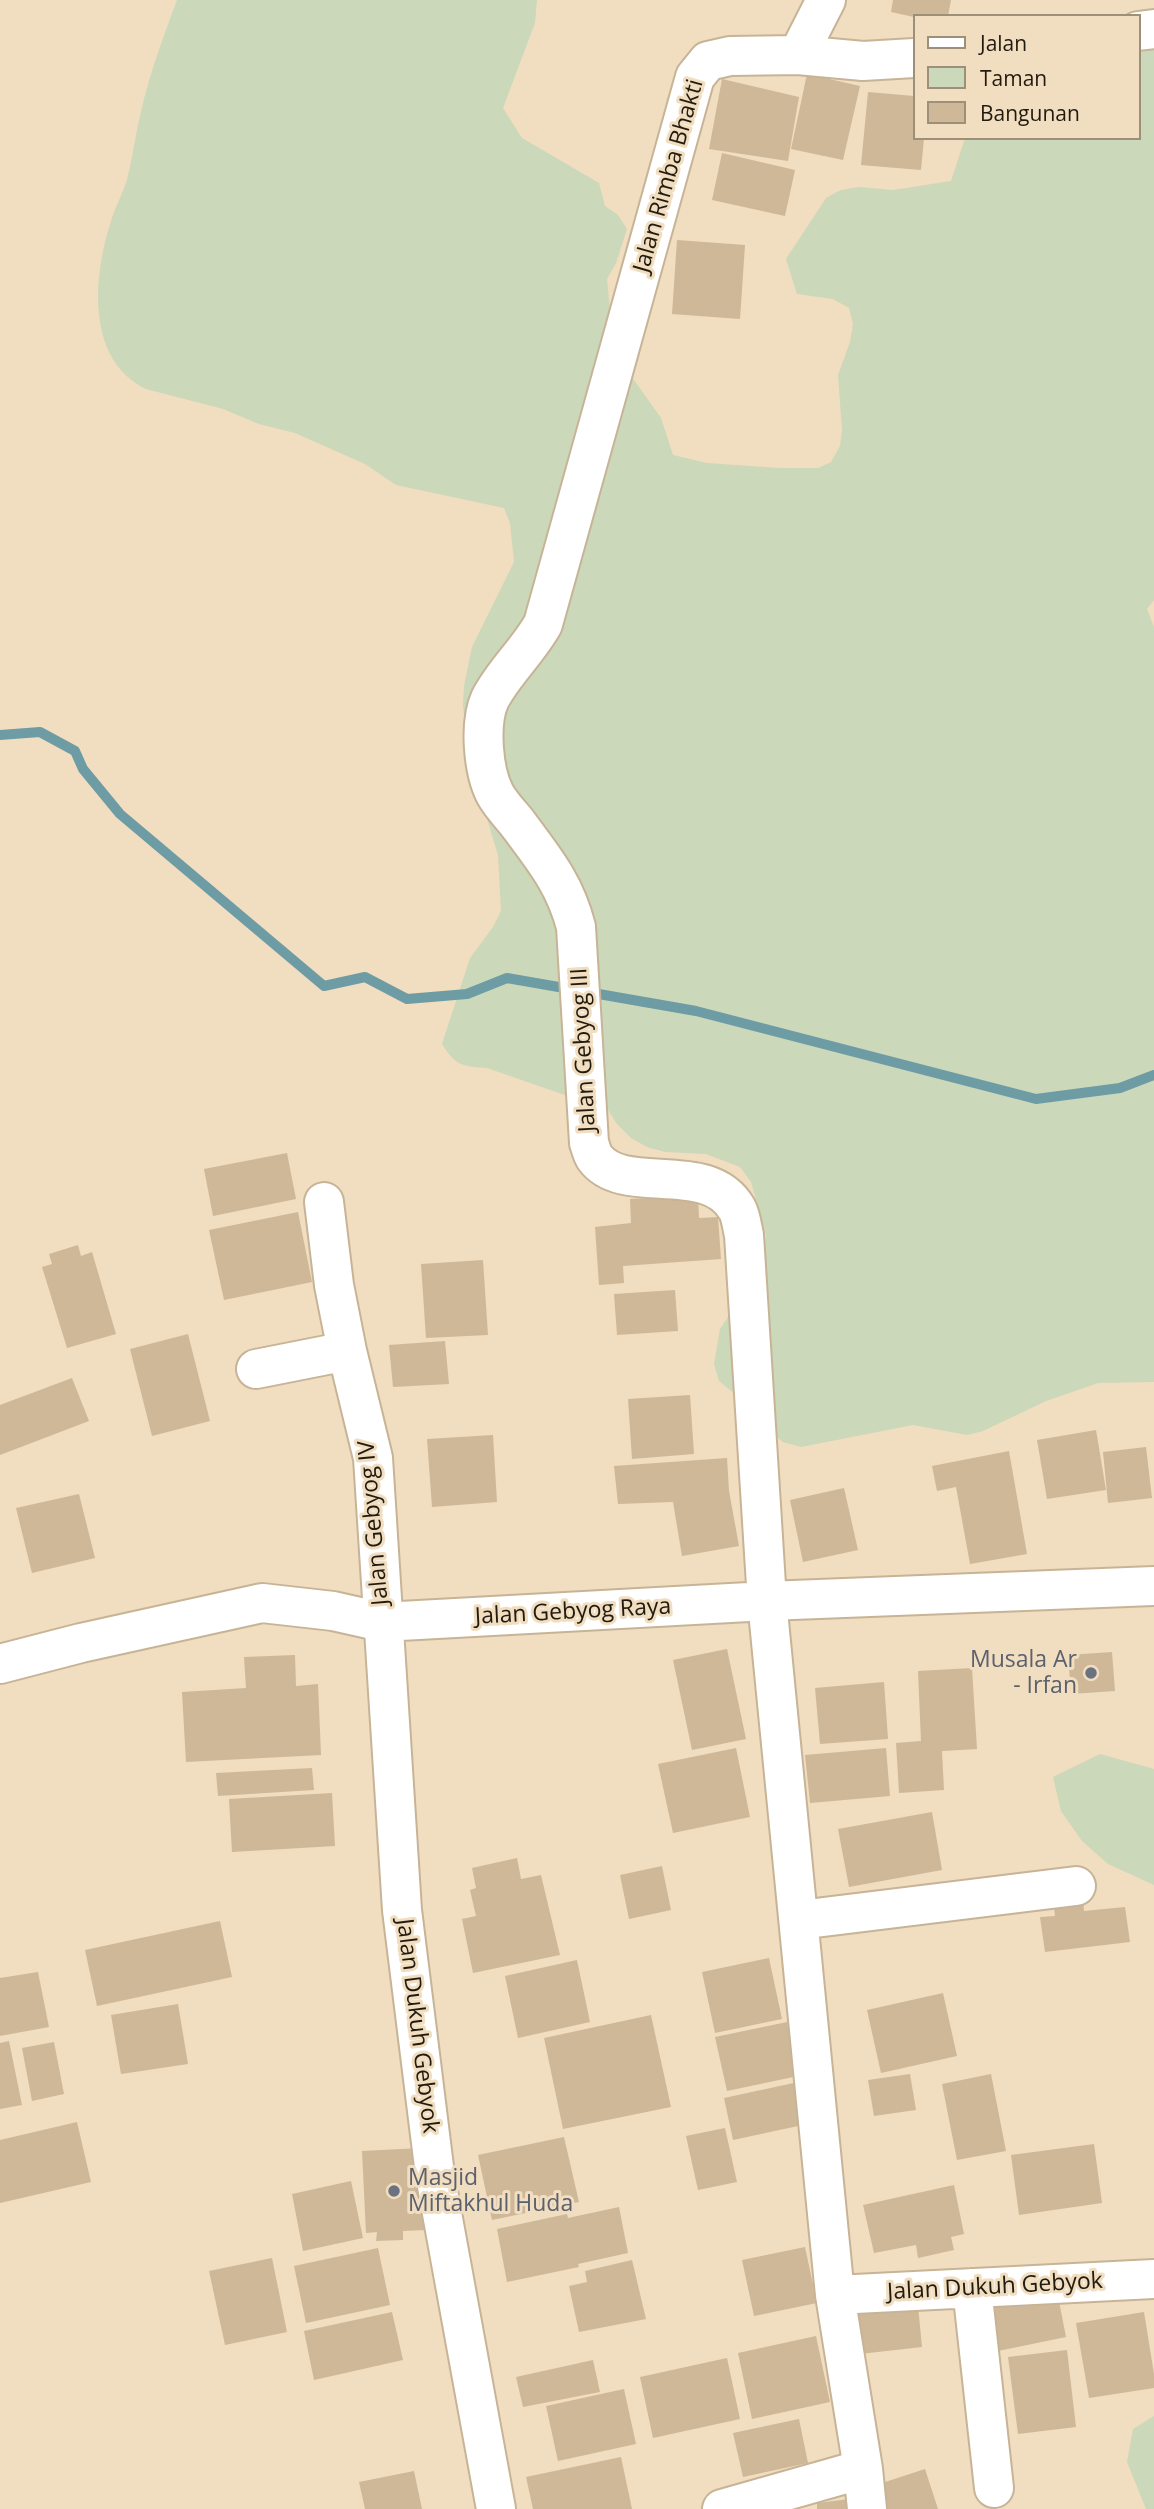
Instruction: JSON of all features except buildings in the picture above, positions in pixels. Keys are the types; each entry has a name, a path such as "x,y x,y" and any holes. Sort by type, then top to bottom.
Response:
{"street":[{"path":"798,55 826,0"},
{"name":"Jalan Rimba Bhakti","path":"594,440 695,77 708,61 730,56 798,55 863,61 912,58"},
{"name":"Jalan Gebyog III","path":"594,440 543,624 532,645 489,701 483,720 486,763 495,793 555,876 570,902 576,927 589,1143 595,1158 609,1170 632,1176 694,1182 718,1188 737,1209 744,1235 767,1601"},
{"name":"Jalan Gebyog IV","path":"324,1202 334,1285 373,1458 382,1622"},
{"path":"256,1369 347,1351"},
{"name":"Jalan Gebyog Raya","path":"0,1664 262,1603 333,1611 382,1622 767,1601 1154,1586"},
{"path":"767,1601 835,2295 867,2509"},
{"name":"Jalan Dukuh Gebyok","path":"382,1622 402,1910 435,2175 496,2509"},
{"path":"799,1920 1076,1886"},
{"name":"Jalan Dukuh Gebyok","path":"835,2295 1154,2279"},
{"path":"972,2288 994,2488"},
{"path":"722,2509 863,2469"}],"green space":[{"path":"177,0 537,0 535,23 503,108 522,138 599,183 605,206 618,215 627,229 616,263 607,279 614,352 661,418 673,455 707,463 779,468 818,468 831,462 840,446 842,430 838,375 850,342 853,324 849,308 833,299 797,294 786,259 826,198 841,190 859,187 893,190 951,181 964,140 1140,140 1140,52 1154,49 1154,600 1147,609 1154,627 1154,1382 1098,1383 1046,1401 983,1431 967,1435 913,1425 801,1447 783,1442 769,1431 747,1404 719,1381 714,1364 720,1329 730,1314 760,1285 766,1235 751,1182 740,1167 706,1154 665,1152 647,1147 631,1138 608,1110 487,1068 460,1064 447,1051 442,1044 470,958 493,927 501,911 498,855 469,759 463,706 472,647 514,562 510,523 504,508 396,485 365,464 295,433 259,424 223,409 146,389 126,375 112,356 103,335 99,311 101,261 113,215 127,180 149,80"},
{"path":"1100,1754 1154,1769 1154,1885 1108,1864 1082,1841 1061,1811 1053,1777"},
{"path":"1154,2416 1154,2509 1146,2509 1127,2462 1133,2429"}],"waterway":[{"path":"0,735 40,732 75,751 83,769 120,814 324,986 365,977 407,999 467,994 507,978 696,1011 1036,1099 1120,1088 1154,1075"}],"place":[{"name":"Musala Ar - Irfan","path":"1091,1673"},
{"name":"Masjid Miftakhul Huda","path":"394,2191"}]}
